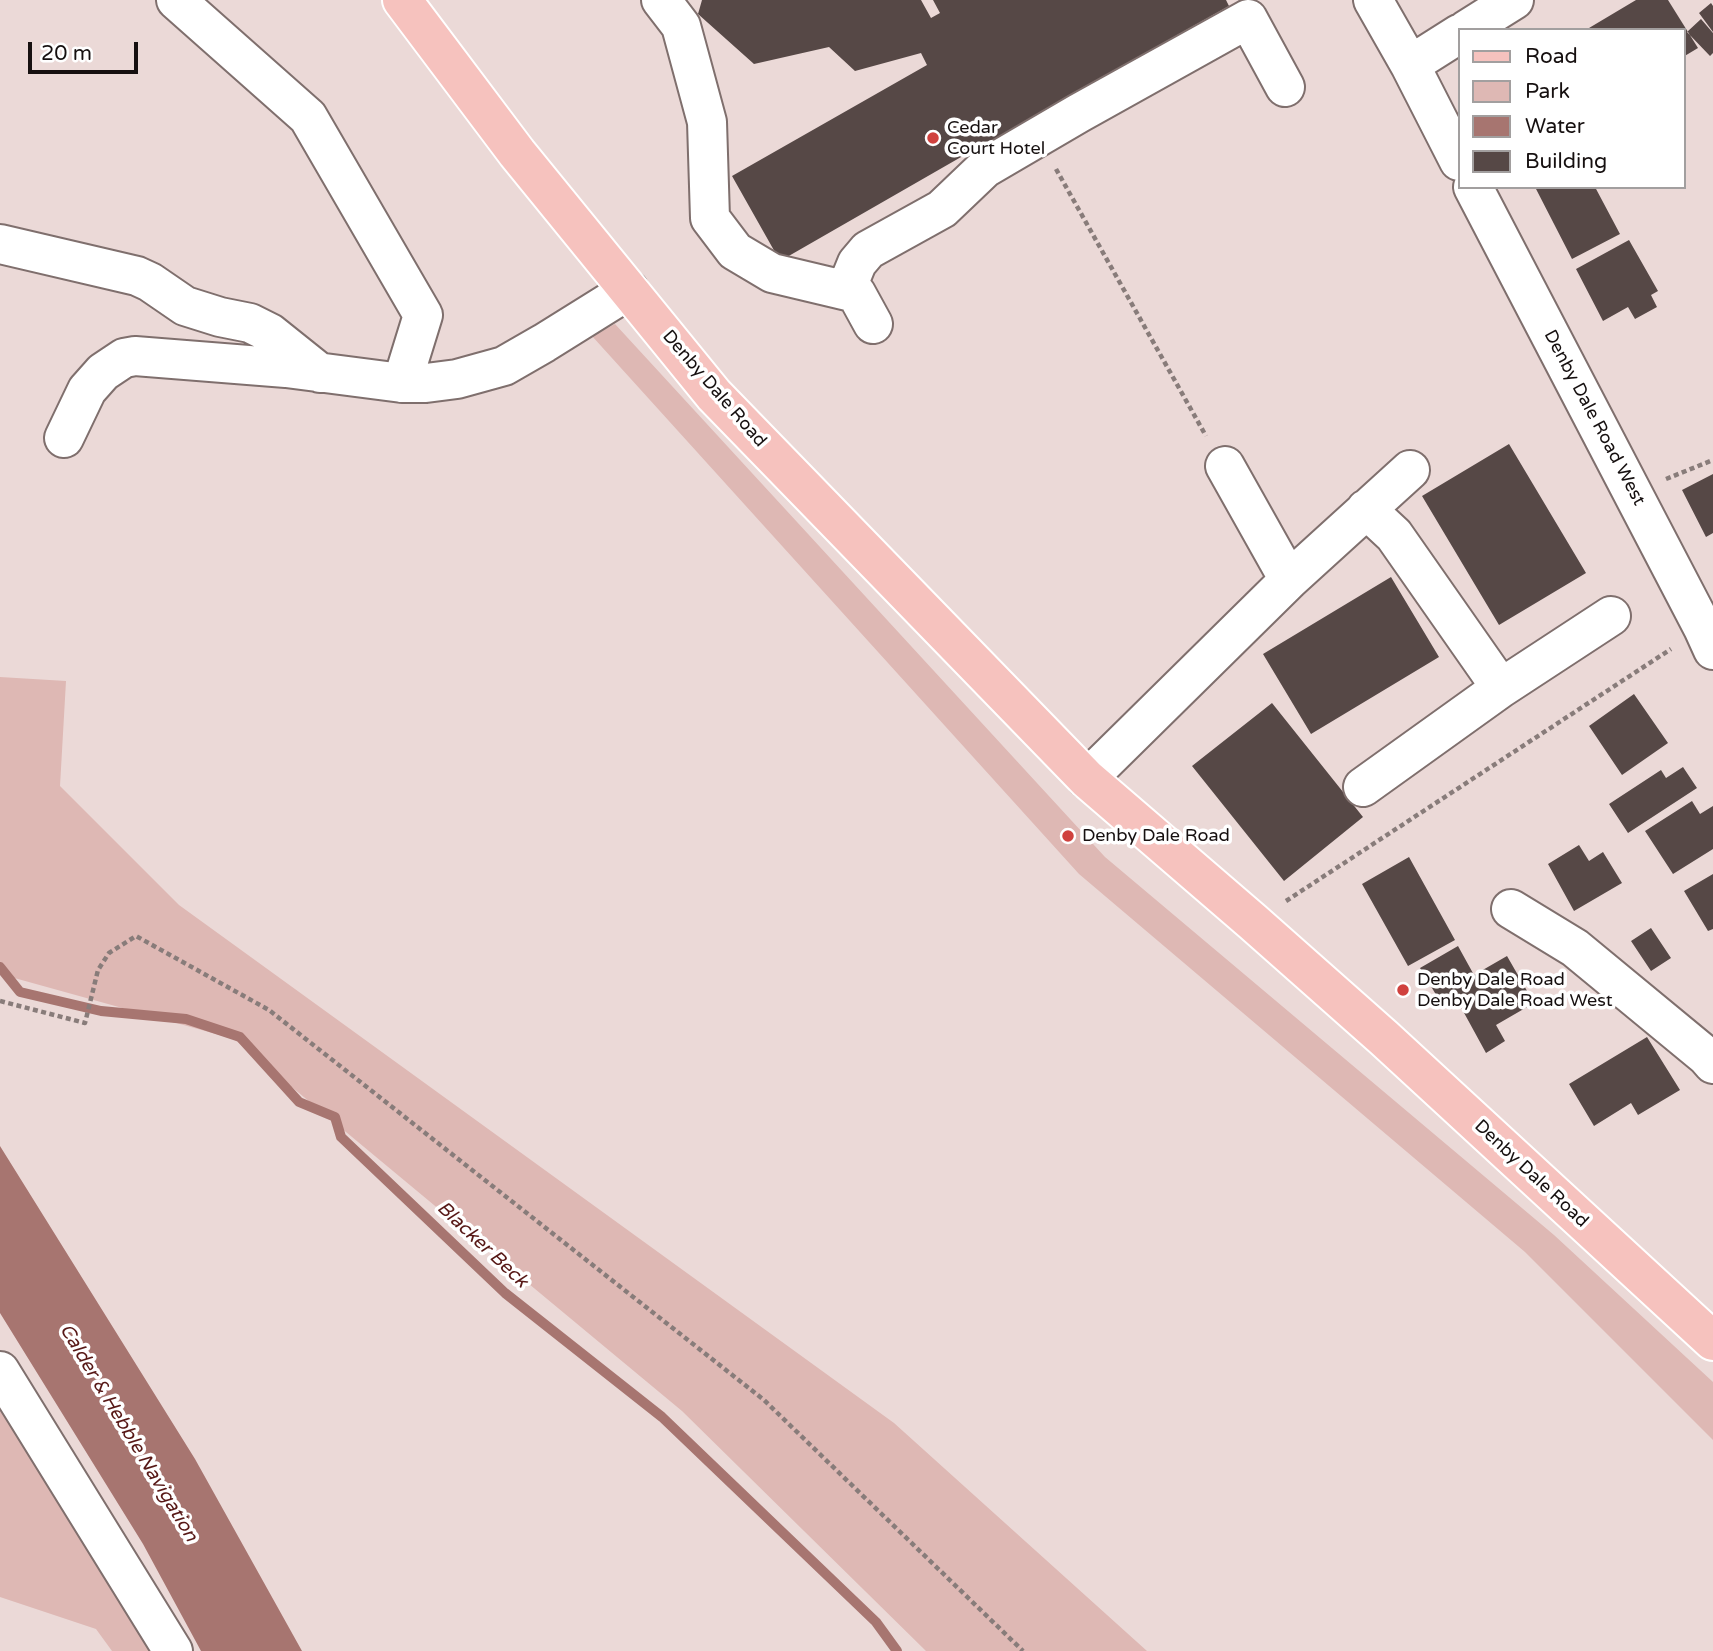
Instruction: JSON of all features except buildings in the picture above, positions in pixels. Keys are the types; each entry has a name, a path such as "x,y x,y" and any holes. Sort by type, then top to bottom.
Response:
{"main road":[{"name":"Denby Dale Road","path":"402,0 517,153 714,395 1087,779 1384,1038 1713,1342"}],"street":[{"path":"176,0 308,117 315,128 423,315 402,383"},
{"path":"661,0 681,26 707,122 710,218 734,251 772,273 856,293 873,324"},
{"path":"1373,0 1458,159"},
{"path":"1469,28 1514,0"},
{"path":"846,290 857,262 868,250 942,209 985,168 1248,19 1285,87"},
{"path":"1409,65 1458,35"},
{"name":"Denby Dale Road West","path":"1474,189 1708,639"},
{"path":"0,244 137,276 185,306 250,323 270,333 320,373"},
{"path":"64,438 88,390 103,372 124,358 135,356 286,368 402,383 457,379 504,366 629,290"},
{"path":"1216,452 1289,580"},
{"path":"1087,779 1289,580 1410,470"},
{"path":"1366,509 1394,535 1501,688"},
{"path":"1363,787 1501,688 1611,616"},
{"path":"1511,909 1575,948 1713,1064"},
{"path":"0,1371 173,1651"}],"path":[{"path":"1053,165 1216,452"},
{"path":"1633,493 1713,460"},
{"path":"1252,922 1708,639"},
{"path":"0,1001 85,1023 98,970 109,953 136,936 269,1010 764,1399 1023,1651"}],"green space":[{"path":"615,324 1105,857 1554,1235 1713,1382 1713,1440 1525,1252 1079,874 592,336"},
{"path":"0,677 66,681 60,786 179,905 894,1423 1147,1651 926,1651 682,1411 234,1039 0,974"},
{"path":"0,1407 155,1651 112,1651 96,1629 0,1597"}],"water":[{"name":"Calder & Hebble Navigation","path":"0,1146 195,1459 302,1651 201,1651 143,1544 0,1313"}],"waterway":[{"name":"Blacker Beck","path":"0,967 20,992 101,1011 186,1019 240,1037 299,1102 335,1117 341,1137 505,1293 662,1417 876,1622 897,1651"}],"place":[{"name":"Cedar Court Hotel","path":"933,138"},
{"name":"Denby Dale Road","path":"1068,836"},
{"name":"Denby Dale Road Denby Dale Road West","path":"1403,990"}]}
